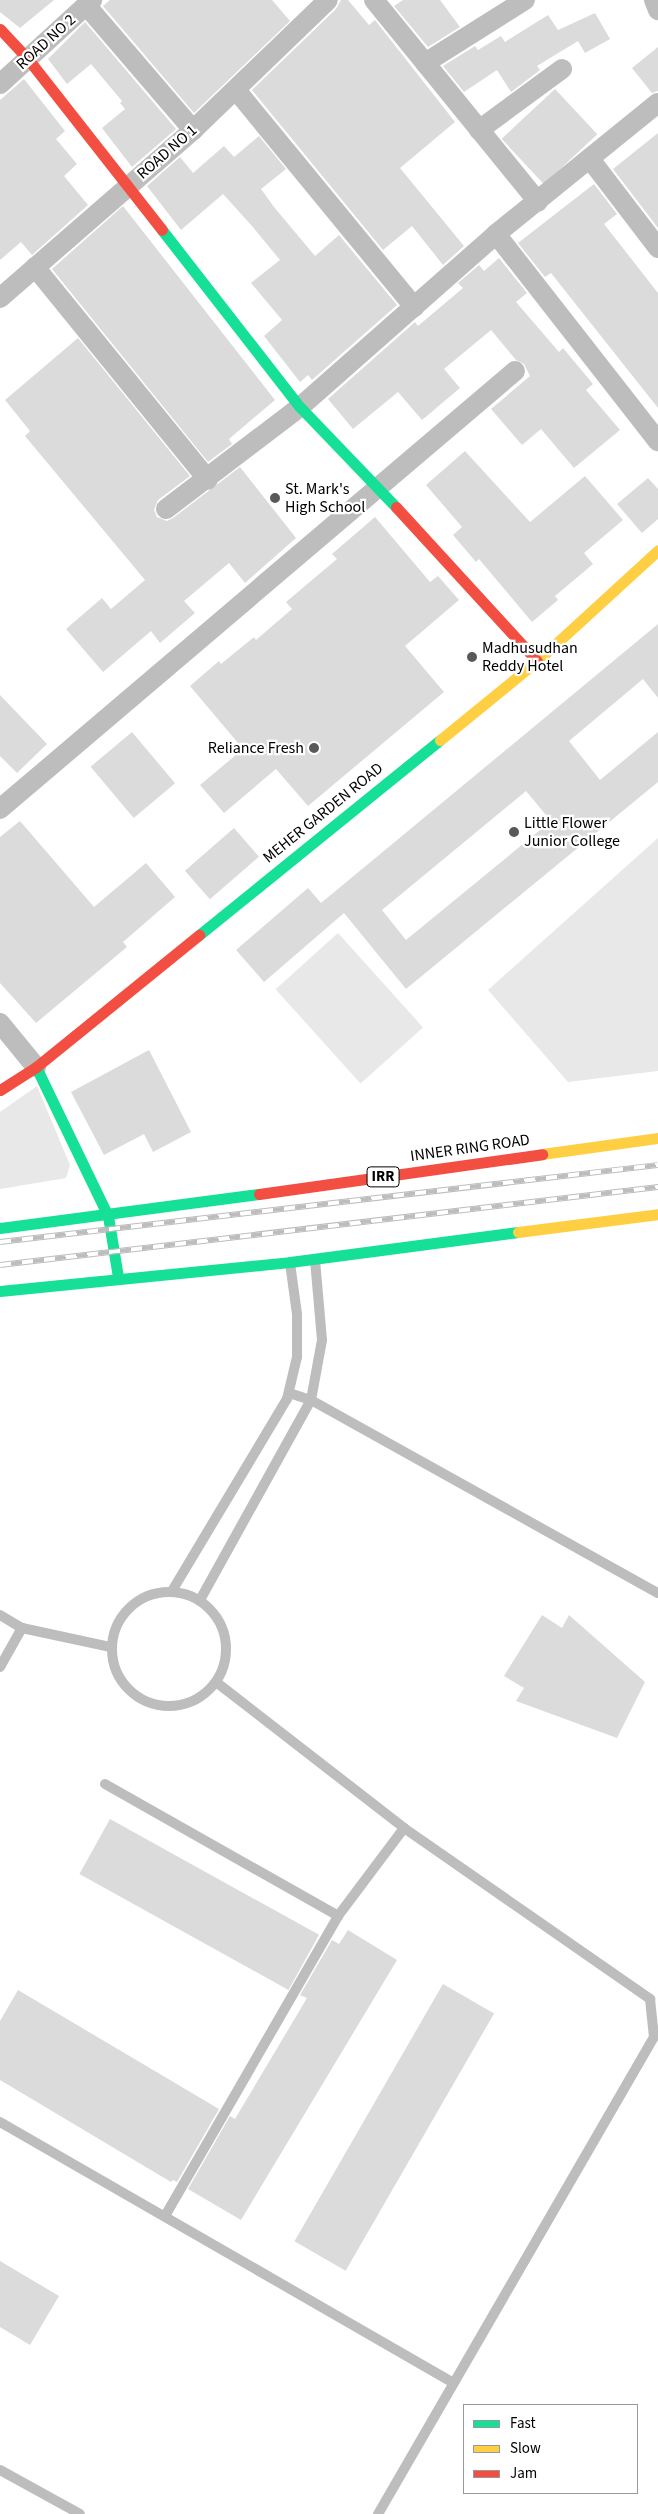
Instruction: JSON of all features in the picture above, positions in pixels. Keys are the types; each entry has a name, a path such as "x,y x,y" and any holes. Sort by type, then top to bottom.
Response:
{"main road":[{"path":"0,29 28,59 126,188 300,408 378,488 537,661"},
{"name":"MEHER GARDEN ROAD","path":"0,1090 36,1067 537,661 658,550"},
{"path":"36,1067 108,1216 118,1277"},
{"name":"INNER RING ROAD","path":"108,1216 658,1138"},
{"path":"0,1291 118,1277 290,1262 658,1214"},
{"name":"IRR","path":"0,1228 108,1216"}],"street":[{"name":"ROAD NO 1","path":"0,298 193,130 328,0"},
{"path":"425,62 525,0"},
{"path":"654,0 658,10"},
{"path":"381,2 425,62 538,202"},
{"path":"89,3 193,130"},
{"name":"ROAD NO 2","path":"0,84 89,3"},
{"path":"479,130 562,69"},
{"path":"236,90 414,307"},
{"path":"166,509 208,480 300,408 496,234 538,202 658,103"},
{"path":"590,159 658,248"},
{"path":"496,234 658,441"},
{"path":"34,267 208,480"},
{"path":"0,809 515,371"},
{"path":"0,1023 36,1067"}],"lane":[{"path":"200,1600 311,1400 322,1340 314,1259"},
{"path":"172,1591 288,1393 296,1357 297,1323 290,1262"},
{"path":"288,1393 311,1400 658,1593"},
{"path":"172,1591 200,1600 214,1612 223,1628 227,1646 224,1665 216,1682 203,1695 187,1703 168,1706 150,1703 134,1695 122,1682 114,1665 111,1647 115,1629 124,1613 137,1601 153,1593 172,1591"},
{"path":"0,1615 22,1628 111,1647"},
{"path":"0,1667 22,1628"},
{"path":"216,1682 404,1828 650,1999 654,2037 452,2382 378,2514"},
{"path":"105,1784 338,1916"},
{"path":"165,2216 338,1916 404,1828"},
{"path":"0,2122 452,2382"},
{"path":"0,2470 80,2514"}],"shaded area":[{"path":"658,838 658,1071 568,1082 488,990"},
{"path":"338,933 423,1027 361,1084 276,989"},
{"path":"37,1086 70,1165 66,1178 0,1189 0,1112"}],"building":[{"path":"0,0 54,0 20,28 0,12"},
{"path":"110,0 272,0 290,21 194,113 103,6"},
{"path":"341,0 348,0 369,25 375,20 455,122 400,168 464,246 443,265 412,226 383,250 252,90 336,9"},
{"path":"403,0 440,0 460,27 428,47 394,6"},
{"path":"595,13 610,39 585,53 578,41 537,66 540,70 511,92 497,70 464,92 443,66 475,46 478,50 501,36 505,42 548,15 558,30"},
{"path":"85,22 176,129 132,167 102,128 125,109 120,103 122,101 91,64 67,84 48,59"},
{"path":"658,47 658,91 652,93 632,68"},
{"path":"24,79 65,131 56,139 77,164 64,176 88,205 32,255 21,242 0,260 0,100"},
{"path":"555,89 597,134 544,184 502,139"},
{"path":"658,133 658,228 613,169"},
{"path":"259,136 286,169 261,189 274,207 315,256 339,235 397,305 312,380 308,375 300,382 264,336 282,320 251,283 280,260 252,226 223,194 181,230 147,186 180,157 193,173 224,146 234,157"},
{"path":"594,184 617,214 604,224 658,293 658,408 551,273 545,277 518,243"},
{"path":"123,206 275,400 229,439 232,444 208,462 52,269"},
{"path":"499,258 527,293 516,302 559,352 563,348 593,384 586,390 620,430 574,468 541,429 522,445 491,409 530,376 524,364 516,360 491,330 444,369 460,388 422,420 398,392 353,429 328,399 415,322 418,326 463,288 458,283 479,265 484,271"},
{"path":"78,338 190,476 158,500 154,510 157,517 167,521 173,518 240,467 296,538 245,583 229,563 184,601 195,613 160,643 151,631 103,672 66,629 102,598 111,609 145,580 25,436 30,431 5,400"},
{"path":"465,451 530,522 585,476 623,520 584,553 593,564 555,596 558,600 532,622 479,559 476,562 453,535 462,527 426,485"},
{"path":"648,478 658,489 658,519 642,533 617,504"},
{"path":"375,517 430,582 438,576 459,600 405,646 444,692 308,806 276,769 224,813 200,785 243,749 190,686 219,661 221,664 254,637 256,640 292,609 286,602 337,559 332,554"},
{"path":"658,624 658,698 643,679 569,741 600,780 658,732 658,782 406,989 344,913 264,982 236,950 308,888 321,903","holes":["526,791 551,821 406,940 382,910"]},
{"path":"0,695 47,744 17,773 0,756"},
{"path":"132,732 175,783 134,818 91,767"},
{"path":"20,821 94,907 146,863 175,897 123,942 127,947 36,1023 0,983 0,837"},
{"path":"234,828 259,857 210,899 185,871"},
{"path":"149,1050 191,1132 153,1152 144,1134 104,1155 71,1092"},
{"path":"542,1615 562,1628 569,1615 645,1682 617,1738 516,1701 524,1688 504,1676"},
{"path":"110,1819 319,1935 288,1990 79,1874"},
{"path":"348,1930 397,1960 241,2220 188,2189 230,2116 235,2119 307,1998 300,1995 332,1940 339,1944"},
{"path":"443,1984 494,2014 346,2271 295,2241"},
{"path":"18,1990 219,2109 177,2182 173,2180 171,2182 0,2080 0,2021"},
{"path":"0,2261 59,2296 30,2345 0,2327"}],"railway":[{"path":"0,1242 658,1165"},
{"path":"0,1265 658,1187"}],"traffic: fast":[{"path":"162,230 300,407 396,507"},
{"path":"199,935 440,740"},
{"path":"36,1067 108,1216 118,1277"},
{"path":"0,1228 259,1194"},
{"path":"0,1291 290,1262 518,1232"}],"traffic: slow":[{"path":"440,740 537,661 658,550"},
{"path":"542,1154 658,1138"},
{"path":"518,1232 658,1214"}],"traffic: jam":[{"path":"0,29 28,59 162,230"},
{"path":"396,507 537,661"},
{"path":"0,1090 36,1067 199,935"},
{"path":"259,1194 542,1154"}],"place":[{"name":"St. Mark's High School","path":"275,498"},
{"name":"Madhusudhan Reddy Hotel","path":"472,657"},
{"name":"Reliance Fresh","path":"314,748"},
{"name":"Little Flower Junior College","path":"514,832"}]}
